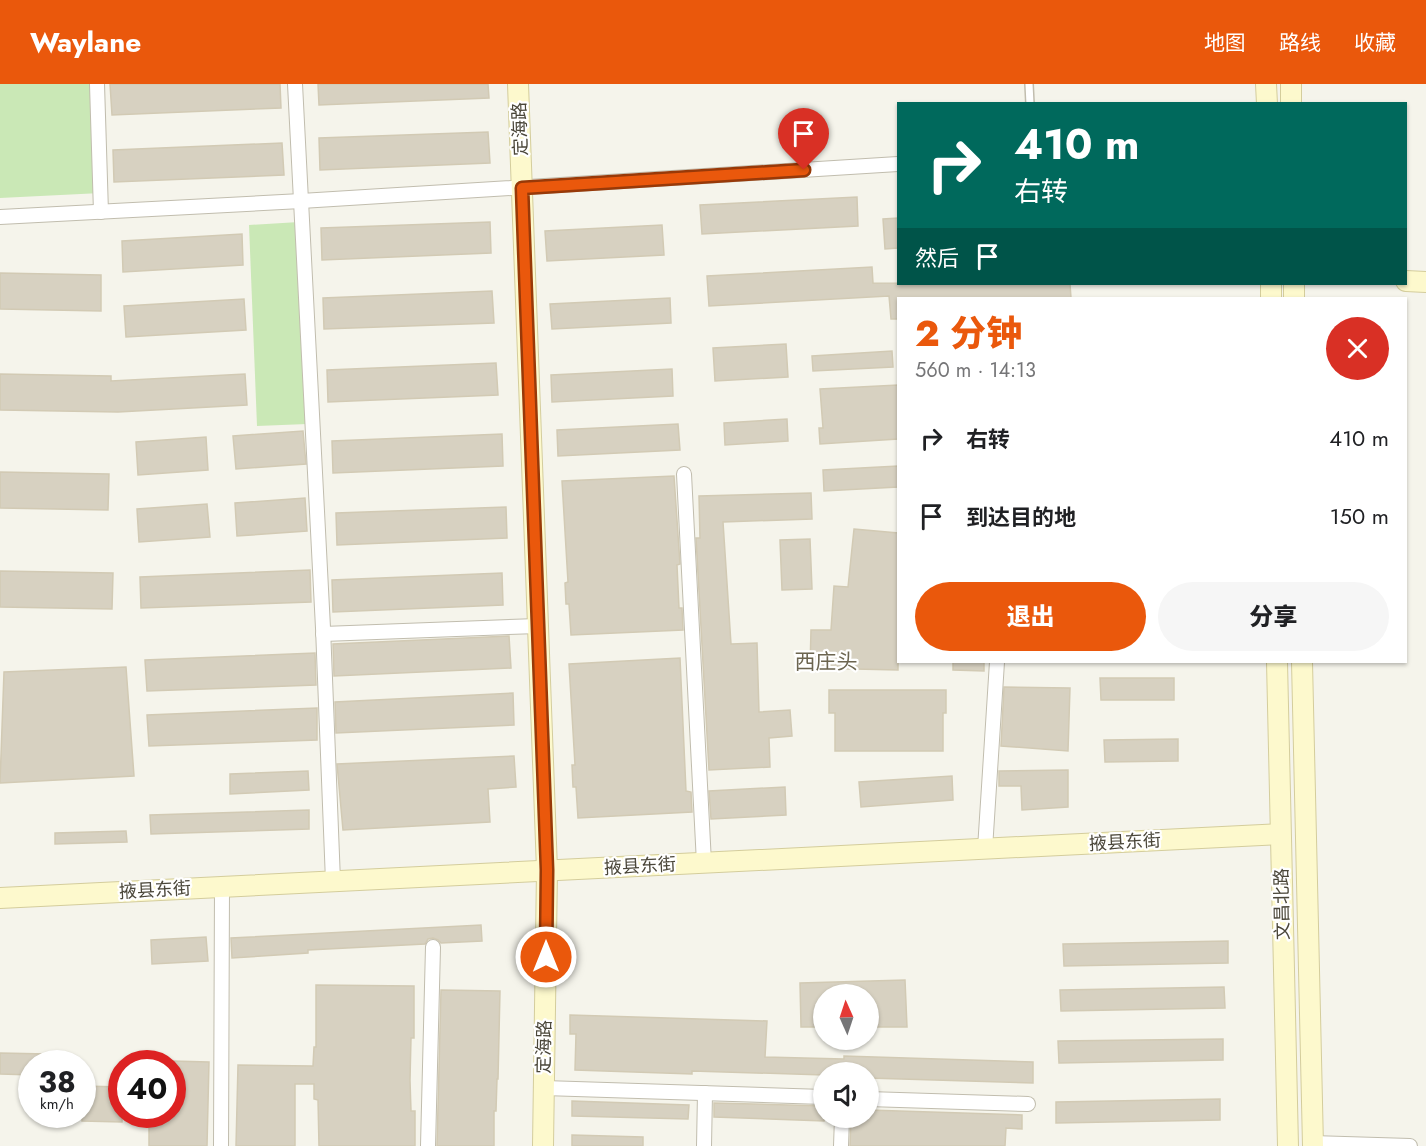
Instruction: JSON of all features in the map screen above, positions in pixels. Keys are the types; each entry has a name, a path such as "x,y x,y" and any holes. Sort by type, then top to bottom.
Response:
{"main road":[{"name":"定海路","path":"518,84 547,870 543,1146"},
{"path":"1266,84 1267,102"},
{"path":"1291,84 1291,102"},
{"path":"1407,281 1426,282"},
{"name":"文昌北路","path":"1277,663 1288,1146"},
{"name":"文昌北路","path":"1302,663 1312,1144"},
{"name":"掖县东街","path":"0,898 1280,834"}],"street":[{"path":"97,84 101,212"},
{"path":"295,84 333,881"},
{"path":"0,217 522,188 897,164"},
{"path":"684,474 704,863"},
{"path":"323,634 538,626"},
{"path":"985,849 997,663"},
{"path":"221,1146 222,887"},
{"path":"428,1146 433,947"},
{"path":"544,1088 813,1097"},
{"path":"704,1146 705,1093"},
{"path":"879,1098 1028,1104"},
{"path":"841,1146 842,1128"},
{"path":"1312,1144 1410,1146"}],"lane":[{"path":"1029,84 1030,102"}],"green space":[{"path":"0,84 91,84 101,193 0,198"},
{"path":"299,222 307,424 257,426 249,225"}],"building":[{"path":"110,84 280,84 281,108 112,115"},
{"path":"318,84 488,84 489,98 319,105"},
{"path":"488,132 490,163 320,170 319,138"},
{"path":"282,143 284,175 114,182 113,150"},
{"path":"857,197 858,226 702,234 700,205"},
{"path":"897,218 897,248 885,249 883,219"},
{"path":"490,222 491,253 322,260 321,228"},
{"path":"662,225 664,255 547,261 545,231"},
{"path":"242,234 243,265 123,272 122,241"},
{"path":"872,267 873,283 1070,285 1071,297 897,297 897,319 891,319 889,296 709,306 707,276"},
{"path":"0,273 101,275 101,311 0,309"},
{"path":"492,291 494,323 324,329 323,298"},
{"path":"670,298 671,323 552,329 550,304"},
{"path":"244,299 246,330 126,337 124,306"},
{"path":"786,344 788,377 715,381 713,348"},
{"path":"892,351 893,367 813,371 812,356"},
{"path":"496,363 498,395 328,402 327,370"},
{"path":"672,369 673,396 552,402 551,375"},
{"path":"0,374 111,376 111,381 245,374 247,405 118,412 0,410"},
{"path":"897,385 897,439 820,444 819,428 823,428 820,389"},
{"path":"787,419 788,441 725,445 724,423"},
{"path":"678,424 680,450 558,456 557,430"},
{"path":"303,431 306,464 236,469 233,436"},
{"path":"502,434 503,466 333,473 332,441"},
{"path":"206,437 208,470 138,475 136,442"},
{"path":"897,466 897,487 824,491 823,470"},
{"path":"0,472 109,474 108,510 0,508"},
{"path":"674,476 680,564 677,565 679,608 682,608 683,630 571,635 569,604 566,604 565,583 568,582 562,481"},
{"path":"811,493 812,519 723,522 731,644 757,643 759,712 790,710 792,736 769,738 770,767 709,770 696,538 700,538 699,496"},
{"path":"305,498 307,531 237,536 235,503"},
{"path":"207,504 210,537 139,542 137,509"},
{"path":"506,507 507,538 337,545 336,513"},
{"path":"854,529 897,533 898,670 810,668 811,630 831,630 834,586 848,587"},
{"path":"810,539 812,589 782,590 780,540"},
{"path":"310,570 311,602 141,608 140,577"},
{"path":"0,571 113,573 112,609 0,607"},
{"path":"502,573 503,605 333,612 332,580"},
{"path":"509,636 511,668 334,676 333,644"},
{"path":"315,653 316,685 147,691 145,660"},
{"path":"680,658 686,791 691,792 692,812 578,818 576,787 573,787 572,765 575,765 569,664"},
{"path":"953,663 984,663 984,671 953,670"},
{"path":"126,667 134,776 0,783 4,672"},
{"path":"1100,678 1174,678 1174,700 1101,700"},
{"path":"1004,687 1070,688 1068,751 1001,746"},
{"path":"829,690 946,690 946,713 943,713 943,751 835,751 835,713 829,713"},
{"path":"513,693 514,725 336,733 335,702"},
{"path":"317,708 317,740 149,746 147,715"},
{"path":"1178,739 1178,761 1105,762 1104,740"},
{"path":"514,756 516,787 488,789 490,822 343,830 337,764"},
{"path":"1068,770 1068,807 1022,810 1021,786 999,786 999,771"},
{"path":"308,771 309,790 230,794 230,774"},
{"path":"952,776 953,800 861,807 859,782"},
{"path":"785,787 786,815 711,819 709,791"},
{"path":"309,810 309,829 151,834 150,815"},
{"path":"126,831 127,842 55,844 55,833"},
{"path":"481,925 482,941 441,943 433,938 428,939 425,944 308,950 308,953 232,958 231,938"},
{"path":"206,937 208,961 152,964 151,940"},
{"path":"1228,941 1228,963 1064,966 1063,944"},
{"path":"905,980 907,1027 879,1027 879,984 813,984 813,1027 801,1027 800,983"},
{"path":"316,985 414,986 414,1038 411,1038 410,1080 411,1111 415,1111 415,1146 319,1146 318,1100 314,1099 314,1084 295,1084 295,1146 236,1146 238,1065 313,1066 314,1047 316,1047"},
{"path":"1224,987 1225,1008 1061,1011 1060,990"},
{"path":"441,990 500,991 494,1146 437,1146"},
{"path":"570,1015 767,1021 765,1057 844,1059 844,1056 1033,1062 1033,1083 879,1078 879,1062 813,1062 813,1075 575,1070 576,1034 570,1034"},
{"path":"1223,1039 1223,1060 1059,1063 1058,1041"},
{"path":"0,1053 18,1053 18,1075 0,1074"},
{"path":"186,1061 209,1062 207,1146 149,1146 149,1128 186,1128"},
{"path":"96,1086 108,1087 108,1122 96,1121"},
{"path":"1220,1099 1220,1120 1056,1123 1056,1102"},
{"path":"572,1101 689,1105 688,1119 572,1116"},
{"path":"714,1103 813,1106 813,1121 714,1117"},
{"path":"879,1110 1022,1115 1022,1129 1006,1128 1005,1146 850,1146 851,1128 879,1128"},
{"path":"572,1135 643,1137 643,1146 572,1146"}],"district":[{"name":"西庄头","path":"826,662"}],"route":[{"path":"546,957 547,870 522,188 804,170"}]}
